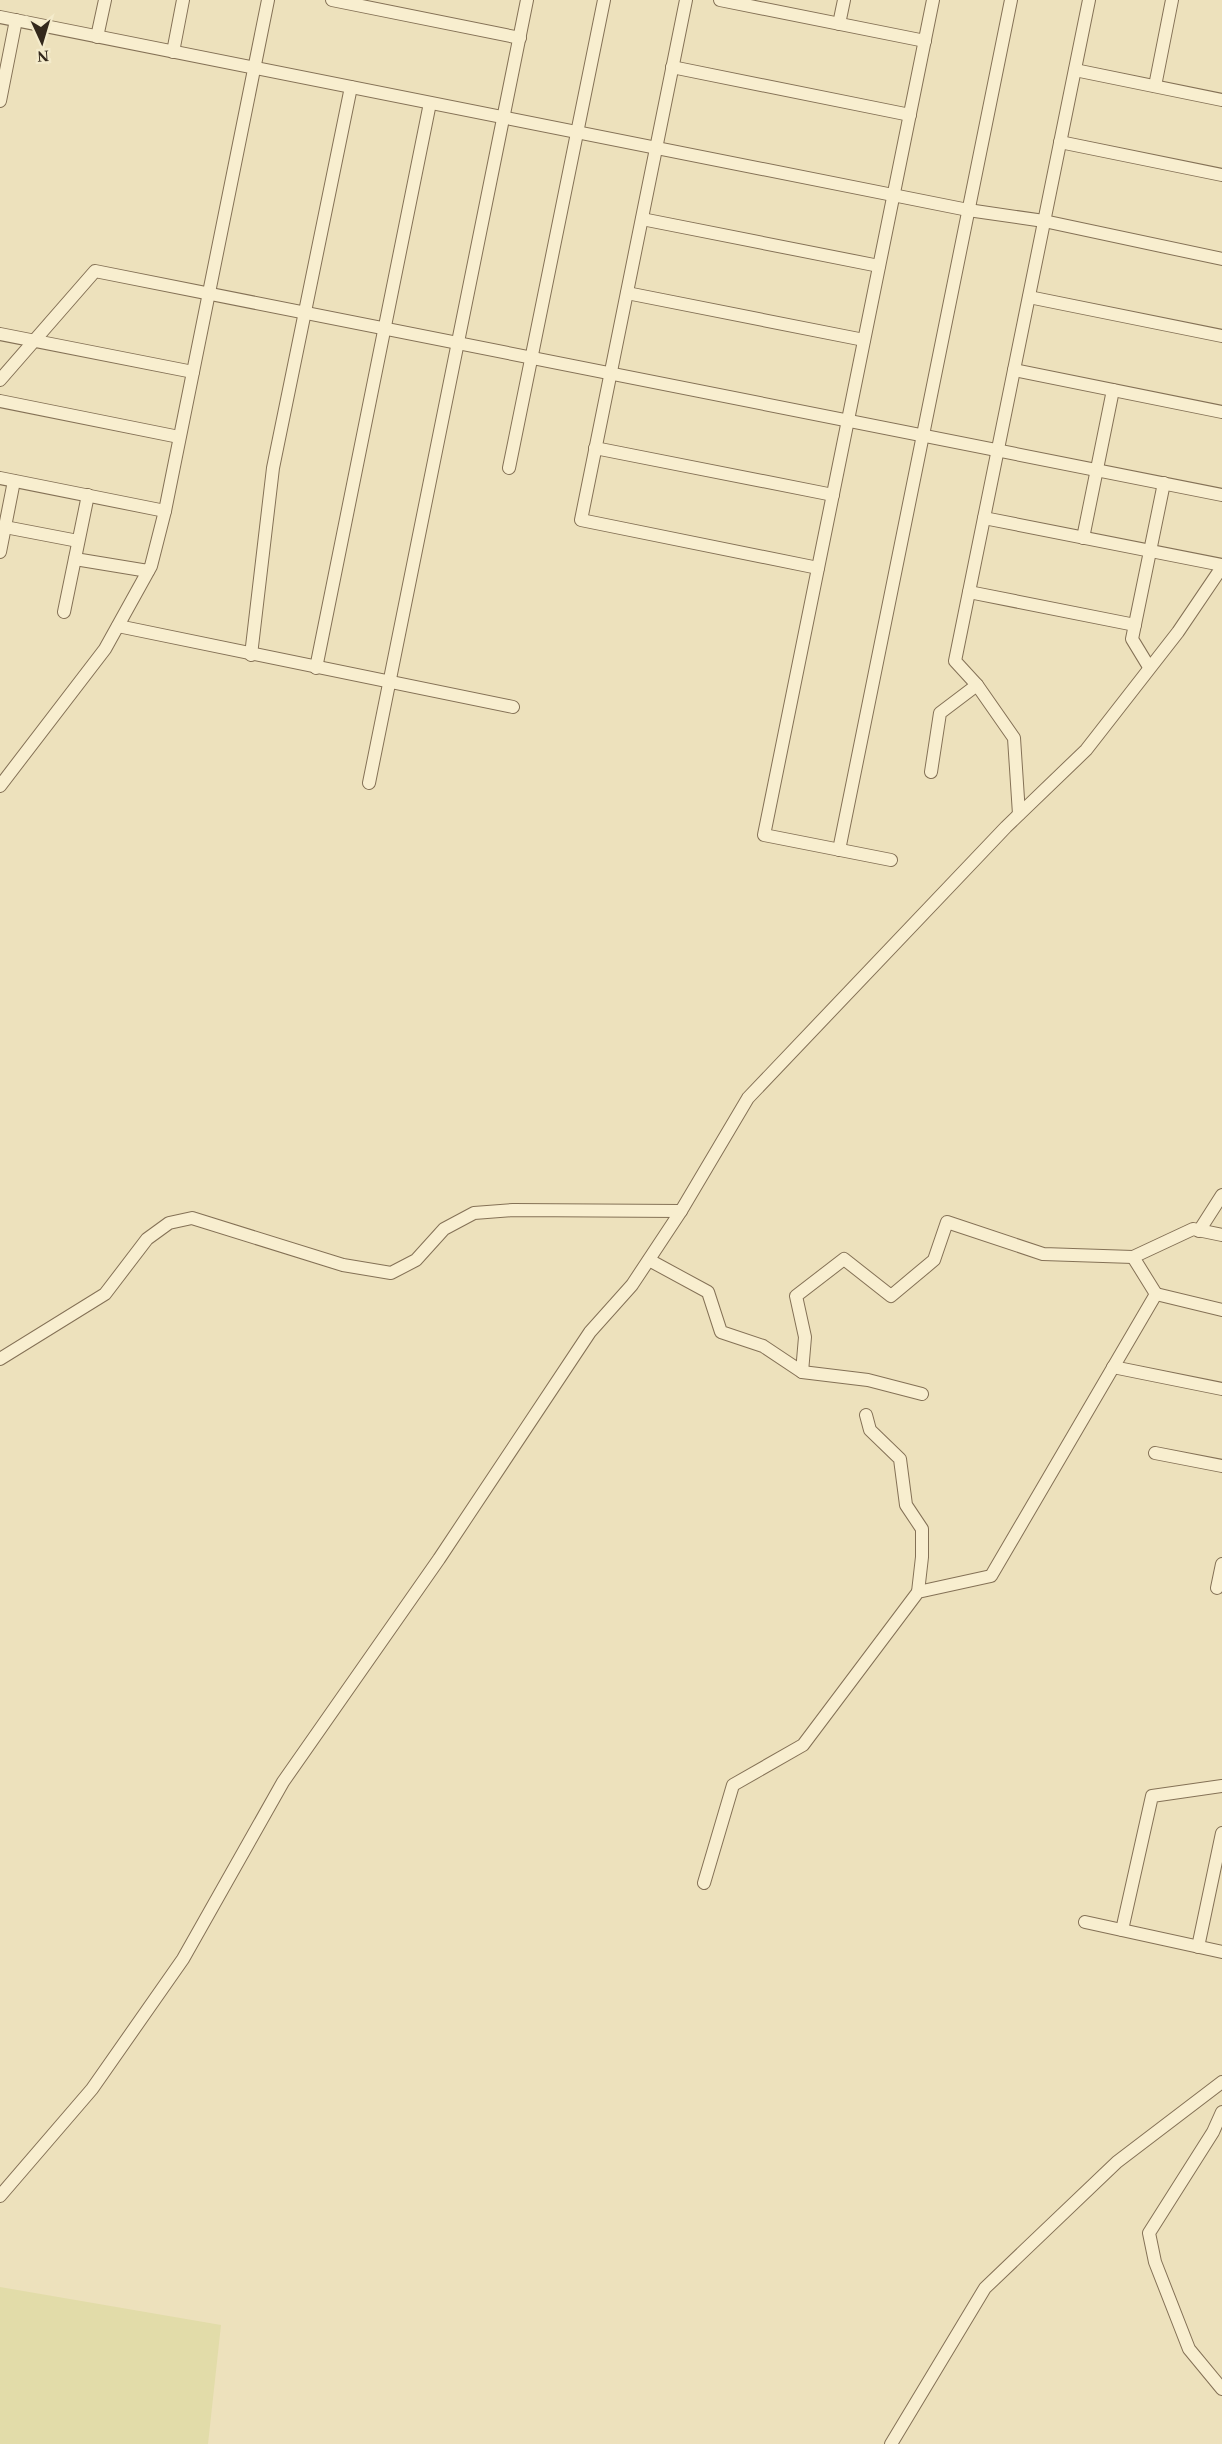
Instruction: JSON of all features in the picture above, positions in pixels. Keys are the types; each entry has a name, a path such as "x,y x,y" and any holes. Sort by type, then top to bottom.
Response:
{"street":[{"path":"98,37 105,0"},
{"path":"173,52 183,0"},
{"path":"0,786 105,649 148,571 165,511 268,0"},
{"path":"332,0 520,38"},
{"path":"369,783 527,0"},
{"path":"509,468 604,0"},
{"path":"686,0 581,520 818,567"},
{"path":"720,0 767,5 839,24 925,41"},
{"path":"839,24 844,0"},
{"path":"891,860 764,835 933,0"},
{"path":"839,850 1011,0"},
{"path":"1019,814 1014,738 977,685 955,661 1089,0"},
{"path":"1155,86 1172,0"},
{"path":"0,17 968,210 1044,221 1222,259"},
{"path":"0,101 16,20"},
{"path":"672,68 910,115"},
{"path":"1075,70 1222,100"},
{"path":"251,655 273,468 351,87"},
{"path":"316,668 430,103"},
{"path":"1060,142 1222,175"},
{"path":"642,219 879,266"},
{"path":"0,380 95,271 1222,495"},
{"path":"627,293 864,340"},
{"path":"1029,297 1222,336"},
{"path":"0,334 193,372"},
{"path":"1014,370 1222,412"},
{"path":"1083,538 1113,390"},
{"path":"0,401 179,437"},
{"path":"595,448 833,495"},
{"path":"0,478 165,511"},
{"path":"0,552 15,481"},
{"path":"1149,668 1132,639 1164,483"},
{"path":"64,612 88,495"},
{"path":"0,2196 92,2089 183,1959 283,1782 440,1559 590,1332 632,1285 649,1260 748,1098 1019,814 1086,750 1149,668 1222,566 984,518"},
{"path":"5,526 78,541"},
{"path":"75,559 148,571"},
{"path":"969,592 1135,624"},
{"path":"118,626 513,707"},
{"path":"931,772 940,713 977,685"},
{"path":"1199,1230 1222,1195"},
{"path":"0,1359 105,1294 147,1239 169,1223 184,1219 192,1218 343,1265 391,1273 416,1260 444,1229 474,1213 513,1210 681,1211"},
{"path":"802,1372 805,1337 796,1296 844,1259 891,1296 934,1260 947,1222 1043,1254 1133,1257 1193,1229 1222,1235"},
{"path":"1133,1257 1156,1294 1222,1310"},
{"path":"649,1260 708,1292 721,1332 763,1346 802,1372 868,1380 922,1394"},
{"path":"918,1592 991,1576 1156,1294"},
{"path":"1113,1367 1222,1389"},
{"path":"704,1882 733,1785 804,1745 918,1592 922,1529 906,1505 900,1459 870,1430 866,1415"},
{"path":"1155,1453 1222,1466"},
{"path":"1217,1588 1222,1564"},
{"path":"1122,1930 1152,1796 1222,1786"},
{"path":"1198,1947 1218,1868 1222,1833"},
{"path":"1085,1922 1222,1952"},
{"path":"891,2444 985,2288 1117,2162 1222,2082"},
{"path":"1222,2112 1213,2132 1149,2232 1155,2262 1189,2349 1222,2389"}],"shaded area":[{"path":"0,2287 221,2325 208,2444 0,2444"}]}
